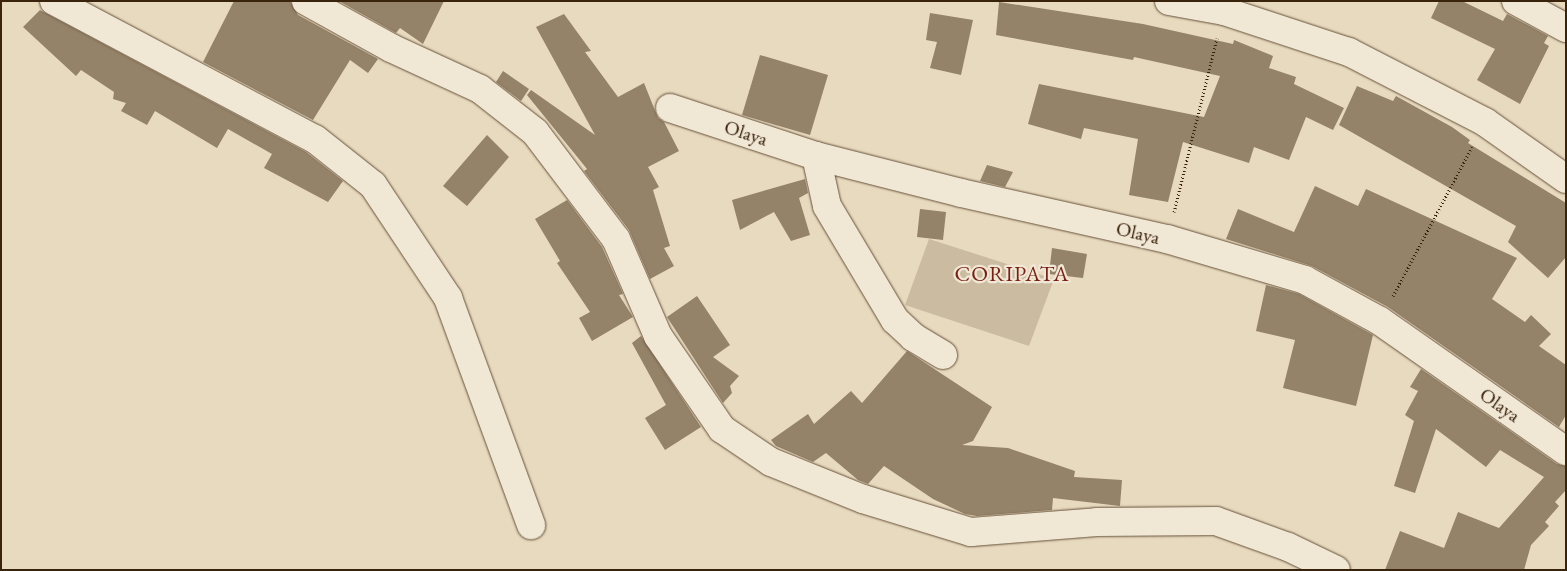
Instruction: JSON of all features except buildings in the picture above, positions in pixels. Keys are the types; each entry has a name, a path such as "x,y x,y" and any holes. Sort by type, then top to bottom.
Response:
{"street":[{"path":"54,1 315,139 373,185 448,298 531,525"},
{"path":"306,1 392,48 480,90 535,132 616,239 658,336 722,430 771,462 863,499 971,532 1097,522 1216,521 1288,547 1336,570"},
{"path":"1169,1 1224,11 1349,52 1485,122 1566,179"},
{"path":"1516,1 1566,28"},
{"name":"Olaya","path":"670,108 816,156 961,193 1167,239 1305,280 1380,321 1566,451"},
{"path":"816,156 827,206 895,320 913,337 943,355"}],"path":[{"path":"1167,239 1224,11"},
{"path":"1380,321 1485,122"}],"shaded area":[{"path":"929,239 1054,279 1029,346 905,305"}],"district":[{"name":"CORIPATA","path":"1012,274"}]}
